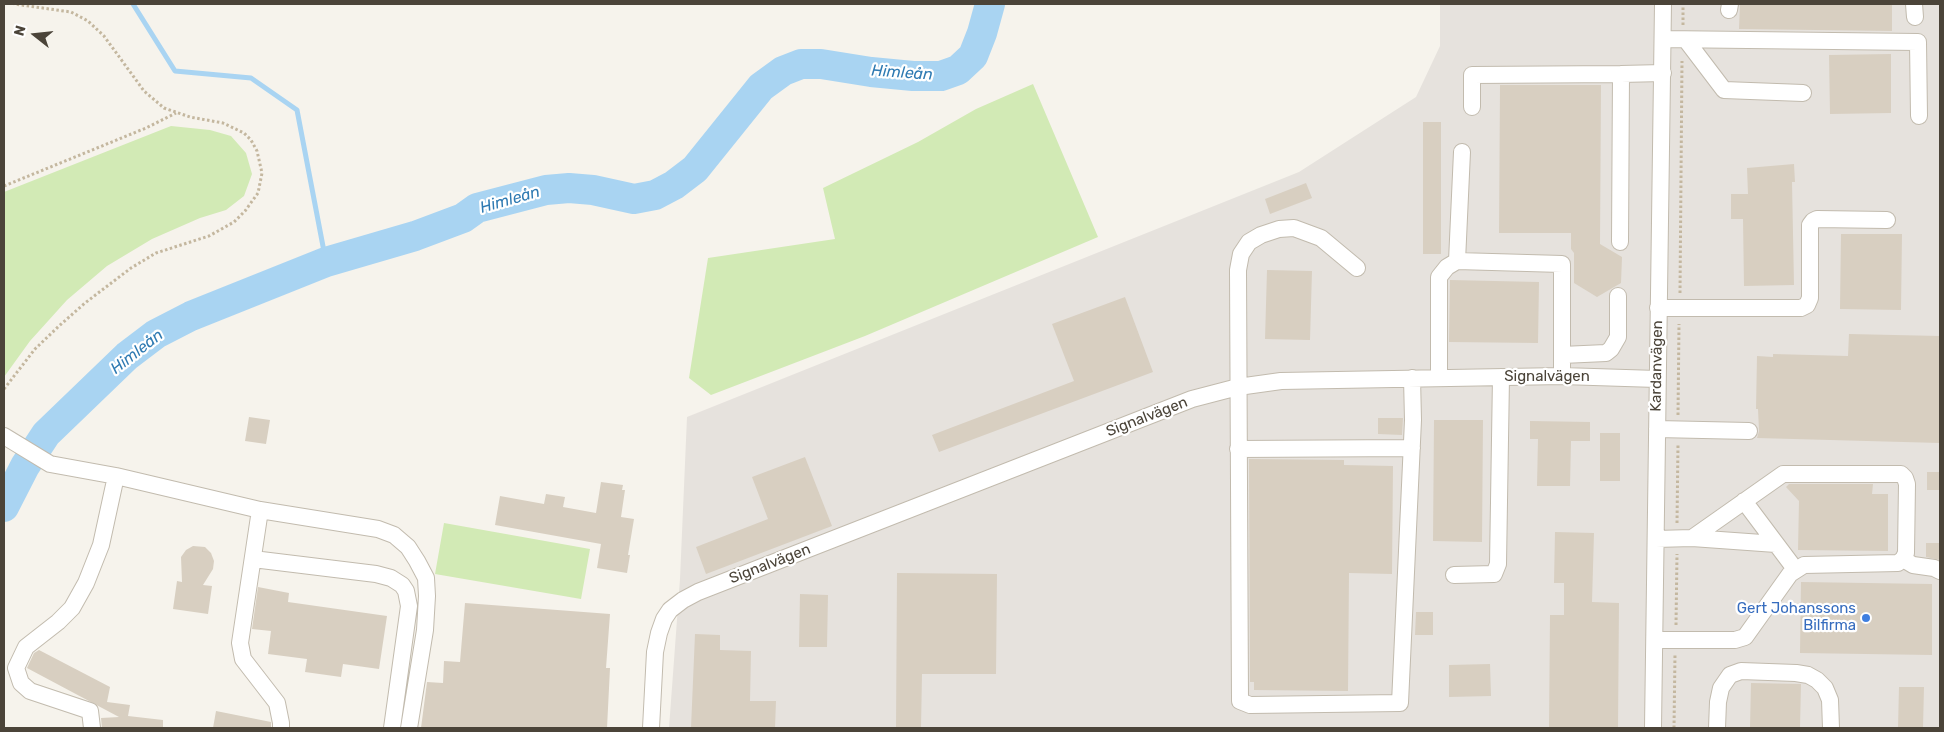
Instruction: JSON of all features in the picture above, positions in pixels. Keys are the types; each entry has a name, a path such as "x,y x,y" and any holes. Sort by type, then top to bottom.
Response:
{"street":[{"name":"Kardanvägen","path":"1653,728 1664,4"},
{"path":"1663,39 1918,42 1919,116"},
{"path":"1684,40 1724,90 1802,93"},
{"path":"1472,107 1472,75 1663,73"},
{"path":"1620,242 1621,74"},
{"path":"1457,262 1462,152"},
{"path":"1658,308 1802,308 1807,305 1810,298 1810,225 1813,221 1817,219 1887,220"},
{"path":"1356,268 1321,238 1294,228 1279,229 1261,235 1249,242 1242,254 1238,270 1240,701 1250,705 1400,704 1412,448 1412,378"},
{"path":"1439,378 1439,277 1447,267 1457,262 1562,264 1562,376"},
{"path":"1562,355 1606,352 1611,349 1618,337 1618,296"},
{"name":"Signalvägen","path":"651,728 655,652 659,633 664,619 670,610 683,600 717,584 1175,406 1238,387 1281,381 1562,376 1657,379"},
{"path":"1454,575 1494,574 1498,564 1501,377"},
{"path":"1657,429 1748,431"},
{"path":"8,439 50,464 116,476 260,510 378,529 394,535 408,546 426,578 425,630 409,728"},
{"path":"1238,449 1412,448"},
{"path":"1655,640 1735,640 1745,637 1790,574 1795,569 1804,565 1898,563 1906,553 1907,484 1901,474 1783,474 1685,539"},
{"path":"92,728 90,711 30,691 21,683 16,668 26,646 58,622 72,608 86,583 101,545 116,476"},
{"path":"1744,501 1795,569"},
{"path":"260,510 240,643 243,659 277,703 281,726"},
{"path":"1656,539 1776,544"},
{"path":"252,558 376,574 391,578 406,591 409,606 406,638 392,728"},
{"path":"1903,559 1913,564 1940,571"},
{"path":"1717,728 1718,702 1721,688 1730,675 1741,671 1796,673 1808,675 1817,680 1826,688 1830,700 1830,728"}],"path":[{"path":"4,389 36,349 59,326 131,268 156,253 209,236 234,222 258,193 262,173 257,151 251,140 234,127 176,113 164,108 144,92 104,36 88,20 71,12 14,4"},
{"path":"1674,728 1675,640 1685,539 1678,429 1683,4"},
{"path":"4,186 146,128 176,113"}],"shaded area":[{"path":"1440,4 1940,4 1940,728 669,728 680,579 687,417 1299,172 1416,97 1440,46"}],"green space":[{"path":"1033,84 1098,237 865,336 711,395 689,378 708,258 835,239 823,188 918,142 976,109"},
{"path":"171,126 210,130 231,136 246,153 252,174 244,196 226,210 200,218 152,239 107,266 67,300 30,341 4,377 4,192"},
{"path":"444,523 590,549 581,599 435,574"}],"building":[{"path":"1740,4 1892,4 1892,31 1739,29"},
{"path":"1891,54 1891,113 1830,114 1829,55"},
{"path":"1500,85 1601,85 1600,244 1622,257 1621,283 1597,297 1574,283 1574,253 1571,249 1571,233 1499,233"},
{"path":"1423,122 1441,122 1441,254 1423,254"},
{"path":"1794,164 1795,182 1792,182 1794,285 1744,286 1743,219 1731,219 1731,194 1748,194 1747,168"},
{"path":"1306,183 1312,198 1270,214 1265,199"},
{"path":"1841,234 1902,234 1901,310 1840,309"},
{"path":"1267,270 1312,271 1310,340 1265,339"},
{"path":"1450,280 1539,282 1538,343 1449,342"},
{"path":"1125,297 1153,372 939,452 932,435 1074,381 1052,324"},
{"path":"1849,334 1940,336 1940,443 1757,438 1759,431 1758,409 1756,409 1757,356 1773,357 1773,354 1848,356"},
{"path":"249,417 270,420 266,444 245,441"},
{"path":"1378,418 1403,418 1402,435 1378,434"},
{"path":"1434,420 1483,420 1482,542 1433,541"},
{"path":"1530,421 1590,422 1590,441 1571,441 1570,486 1537,486 1538,439 1530,439"},
{"path":"1600,433 1620,433 1620,481 1600,481"},
{"path":"805,457 832,526 706,574 696,547 768,519 752,477"},
{"path":"1249,459 1344,460 1344,465 1393,466 1392,574 1349,573 1348,691 1254,690 1254,682 1250,682"},
{"path":"1927,472 1940,472 1940,490 1927,490"},
{"path":"601,482 623,485 622,490 625,490 621,517 634,519 627,573 597,568 601,544 495,525 500,496 544,504 546,494 565,497 563,507 596,513"},
{"path":"1789,484 1873,484 1872,494 1888,494 1888,551 1798,550 1799,501 1786,487"},
{"path":"1555,532 1594,533 1592,602 1619,603 1618,728 1549,728 1550,615 1564,615 1564,583 1554,583"},
{"path":"1926,543 1940,543 1940,560 1926,557"},
{"path":"193,546 205,547 211,553 214,561 213,569 203,585 212,586 208,614 173,609 177,581 182,582 181,557 186,550"},
{"path":"897,573 997,574 996,674 922,674 921,728 896,728"},
{"name":"Gert Johanssons Bilfirma","path":"1801,582 1932,584 1932,655 1800,653"},
{"path":"258,587 289,593 288,602 387,616 379,669 343,664 341,677 305,672 307,659 268,654 271,631 252,629"},
{"path":"800,594 828,595 827,647 799,647"},
{"path":"465,603 610,614 606,668 610,668 607,728 421,728 427,682 443,683 444,661 460,662"},
{"path":"1416,612 1433,612 1433,635 1415,635"},
{"path":"695,634 720,635 720,650 751,651 750,701 776,701 775,728 691,728"},
{"path":"39,650 110,687 107,702 130,705 128,716 163,720 163,728 102,728 101,718 119,717 27,668 34,653"},
{"path":"1490,664 1491,696 1449,697 1449,665"},
{"path":"1751,683 1801,684 1800,728 1750,728"},
{"path":"1899,687 1924,687 1923,728 1898,728"},
{"path":"216,711 271,722 271,728 213,728"}],"waterway":[{"path":"133,4 175,71 251,78 297,110 326,262"},
{"name":"Himleån","path":"4,507 25,466 46,434 127,356 156,334 191,316 326,262 415,236 463,218 477,208 546,190 569,188 593,190 634,199 655,195 674,185 695,169 761,87 783,71 801,64 821,64 871,72 913,76 941,76 958,70 973,56 990,4"}],"place":[{"name":"Gert Johanssons Bilfirma","path":"1866,618"}]}
